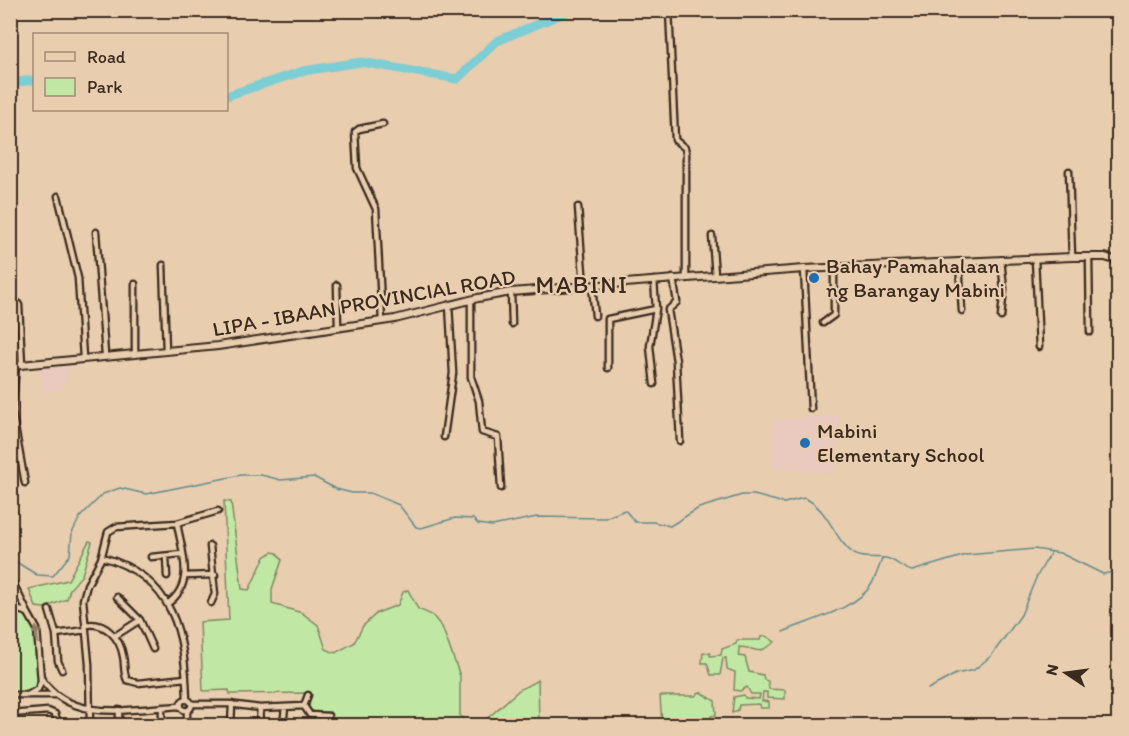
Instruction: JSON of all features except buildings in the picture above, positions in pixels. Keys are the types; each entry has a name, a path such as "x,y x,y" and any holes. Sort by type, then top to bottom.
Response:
{"main road":[{"name":"LIPA - IBAAN PROVINCIAL ROAD","path":"16,366 105,355 226,345 382,321 511,292 834,267 1072,257 1119,261"}],"street":[{"path":"669,10 675,140 686,148 686,278"},
{"path":"382,321 376,209 357,168 355,132 383,124"},
{"path":"1068,171 1072,257"},
{"path":"58,196 78,278 83,358"},
{"path":"578,207 584,286"},
{"path":"96,232 105,355"},
{"path":"712,236 715,275"},
{"path":"1089,257 1090,332"},
{"path":"1035,258 1039,347"},
{"path":"1001,260 1004,288 1001,317"},
{"path":"959,263 962,311"},
{"path":"163,265 166,351"},
{"path":"823,322 834,315 834,267"},
{"path":"804,269 811,409"},
{"path":"673,278 677,302 668,308 676,361 680,441"},
{"path":"654,280 656,309 650,346 654,384"},
{"path":"135,284 135,353"},
{"path":"337,285 338,327"},
{"path":"592,285 595,316"},
{"path":"511,292 512,324"},
{"path":"10,298 14,298 19,305 12,411 25,483"},
{"path":"471,300 472,384 479,401 482,432 498,437 501,488"},
{"path":"444,437 453,373 449,305"},
{"path":"608,368 608,319 656,309"},
{"path":"90,726 83,596 102,557 111,528 177,523 218,511"},
{"path":"167,604 181,594 185,576 177,523"},
{"path":"210,546 215,594 211,603"},
{"path":"151,557 182,554"},
{"path":"41,678 59,696 90,710 181,706 187,700 182,636 167,604 136,572 102,557"},
{"path":"166,557 167,576"},
{"path":"185,576 214,575"},
{"path":"10,577 37,629 41,678 38,689 28,695"},
{"path":"117,597 140,620 153,649"},
{"path":"10,607 28,612"},
{"path":"49,610 56,634 58,661 62,670"},
{"path":"115,636 140,620"},
{"path":"56,634 99,625 115,636 122,652 125,681 186,678"},
{"path":"10,695 59,696"},
{"path":"304,706 308,695"},
{"path":"187,700 192,704 232,704 260,708 304,706"},
{"path":"187,726 187,711 192,704"},
{"path":"231,726 232,704"},
{"path":"181,706 187,711"},
{"path":"283,726 285,706"},
{"path":"304,706 310,715 328,716 328,726"},
{"path":"162,707 162,726"},
{"path":"259,726 260,708"},
{"path":"119,710 119,726"},
{"path":"10,714 48,711 55,714 59,726"}],"shaded area":[{"path":"65,361 67,383 63,384 63,390 42,392 40,366"},
{"name":"Mabini Elementary School","path":"839,416 835,473 773,468 773,419"}],"green space":[{"path":"224,501 231,502 242,589 249,590 265,557 272,552 277,553 282,560 272,589 272,604 302,613 318,625 326,649 335,653 354,643 363,626 377,613 398,605 403,592 408,590 418,609 432,615 442,627 460,676 460,715 467,724 481,724 519,690 538,680 539,725 342,725 342,721 331,719 330,712 315,712 309,709 311,693 230,694 229,690 203,691 200,622 229,620"},
{"path":"89,541 92,542 82,575 70,589 67,599 44,608 36,607 29,589 68,580"},
{"path":"11,610 24,614 33,626 38,681 31,692 11,693"},
{"path":"766,636 775,642 760,650 739,647 739,656 745,657 749,672 763,675 764,680 768,681 769,689 785,690 785,699 767,698 767,692 763,692 762,701 769,702 769,708 760,708 759,704 739,705 738,710 732,713 734,697 744,695 745,698 759,699 760,694 751,694 747,687 740,691 734,690 735,672 727,669 726,658 723,658 720,675 711,675 707,663 702,663 703,652 710,653 710,656 721,655 722,649 736,644 737,640 760,640 761,637"},
{"path":"700,692 715,701 716,715 711,716 712,725 662,725 660,696 695,696"}],"waterway":[{"path":"228,95 303,71 361,62 457,79 497,41 571,10"},
{"path":"10,83 33,80"},
{"path":"10,558 37,575 53,576 70,555 72,533 80,517 103,494 120,488 146,494 241,475 261,475 281,480 314,477 336,489 352,493 370,493 399,505 416,527 421,528 455,518 473,519 478,524 492,526 537,517 605,518 625,510 635,522 653,522 670,526 699,508 742,495 754,495 784,503 804,498 820,509 841,540 854,554 862,557 886,558 912,571 966,555 1034,549 1060,553 1103,574 1118,571"},
{"path":"928,689 956,674 974,670 991,656 1021,615 1036,578 1051,552"},
{"path":"783,632 855,601 871,585 882,559"}],"place":[{"name":"Bahay Pamahalaan ng Barangay Mabini","path":"814,278"},
{"name":"Mabini Elementary School","path":"805,443"}],"district":[{"name":"MABINI","path":"582,285"}]}
